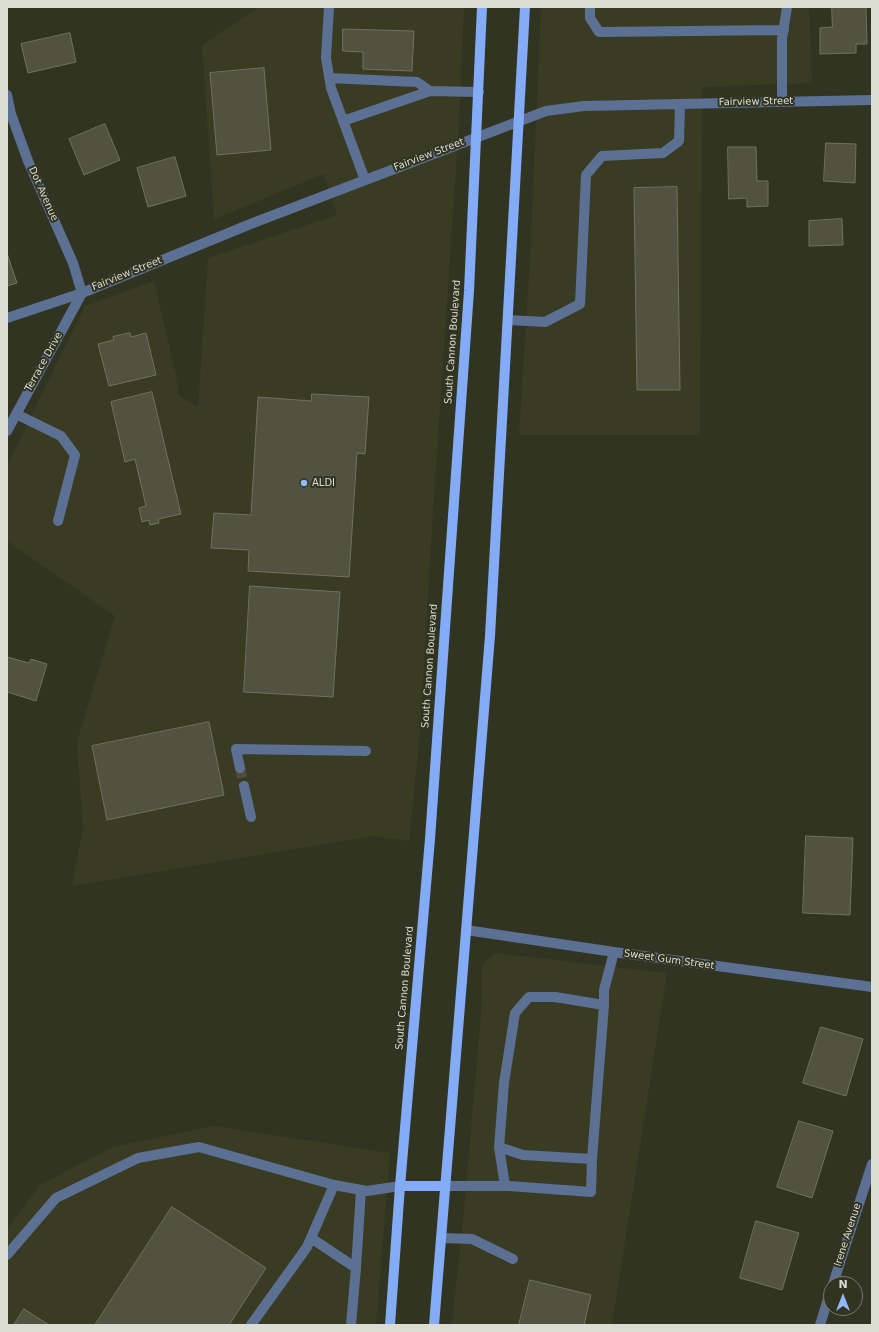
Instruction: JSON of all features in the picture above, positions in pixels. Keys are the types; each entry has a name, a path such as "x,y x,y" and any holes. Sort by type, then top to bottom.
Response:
{"main road":[{"name":"South Cannon Boulevard","path":"390,1325 400,1186 430,839 469,299 482,7"},
{"path":"434,1325 490,636 525,7"},
{"path":"400,1186 445,1186"}],"street":[{"path":"329,7 326,58 331,88 365,180"},
{"path":"590,7 590,18 599,32 784,30"},
{"path":"782,102 782,39 787,7"},
{"path":"329,78 418,82 430,91"},
{"path":"344,120 430,91 479,92"},
{"name":"Dot Avenue","path":"7,94 11,114 28,162 73,263 82,293"},
{"name":"Fairview Street","path":"7,318 82,293 253,223 546,111 584,106 872,100"},
{"path":"508,320 545,322 580,304 586,175 602,156 663,153 674,145 679,141 680,104"},
{"name":"Terrace Drive","path":"7,430 82,293"},
{"path":"16,414 61,436 75,455 58,521"},
{"path":"240,768 236,749 366,751"},
{"path":"244,786 251,817"},
{"name":"Sweet Gum Street","path":"466,930 614,952 872,987"},
{"path":"445,1186 505,1186 591,1192 604,990 614,952"},
{"path":"505,1186 499,1147 503,1095 515,1013 529,997 555,997 604,1005"},
{"path":"7,1255 56,1198 138,1158 199,1147 334,1185 367,1191 400,1186"},
{"path":"499,1147 524,1155 592,1159"},
{"name":"Irene Avenue","path":"836,1276 872,1164"},
{"path":"251,1325 307,1247 334,1185"},
{"path":"351,1325 361,1190"},
{"path":"311,1238 356,1268"},
{"path":"441,1238 472,1239 513,1259"},
{"path":"820,1325 823,1315"}],"shaded area":[{"path":"259,7 464,7 459,123 420,732 409,841 373,836 72,886 83,828 77,742 115,616 7,541 7,465 85,306 154,281 176,375 179,395 198,407 208,258 337,215 324,174 214,219 202,45"},
{"path":"541,7 809,7 812,83 702,87 700,435 519,435 530,260"},
{"path":"494,953 667,973 612,1325 452,1325 464,1210 481,1014 482,965"},
{"path":"213,1126 390,1153 376,1325 7,1325 7,1229 40,1185 113,1147"}],"building":[{"path":"832,7 866,7 867,44 856,44 856,53 820,54 820,28 832,27"},
{"path":"343,29 414,31 412,71 363,69 363,52 343,51"},
{"path":"70,33 76,62 28,73 21,44"},
{"path":"264,68 271,150 217,155 210,73"},
{"path":"105,124 120,160 84,175 69,139"},
{"path":"826,143 856,144 855,183 824,181"},
{"path":"728,147 756,147 757,181 768,181 768,206 747,207 747,198 729,199"},
{"path":"175,157 186,196 148,207 137,168"},
{"path":"677,187 680,390 637,390 634,188"},
{"path":"842,219 843,245 809,246 809,221"},
{"path":"7,253 17,283 7,286"},
{"path":"130,333 131,337 146,333 156,375 109,386 98,344 114,340 113,337"},
{"path":"152,392 181,514 158,519 159,523 150,525 149,520 142,522 139,508 146,506 135,459 125,462 111,402"},
{"name":"ALDI","path":"312,394 369,397 365,454 357,453 349,577 248,571 249,550 211,548 214,513 251,515 258,397 311,401"},
{"path":"250,586 340,592 333,697 244,692"},
{"path":"7,657 29,663 31,659 47,664 36,701 7,692"},
{"path":"209,722 224,795 107,820 92,746"},
{"path":"806,836 853,838 850,915 803,913"},
{"path":"821,1027 863,1039 846,1096 803,1083"},
{"path":"799,1121 833,1131 812,1198 777,1187"},
{"path":"172,1207 266,1268 229,1325 95,1325"},
{"path":"756,1221 799,1233 782,1290 740,1278"},
{"path":"530,1280 591,1295 584,1325 519,1325"},
{"path":"24,1309 49,1325 14,1325"}],"tunnel":[{"path":"240,768 244,786"}],"place":[{"name":"ALDI","path":"304,483"}]}
